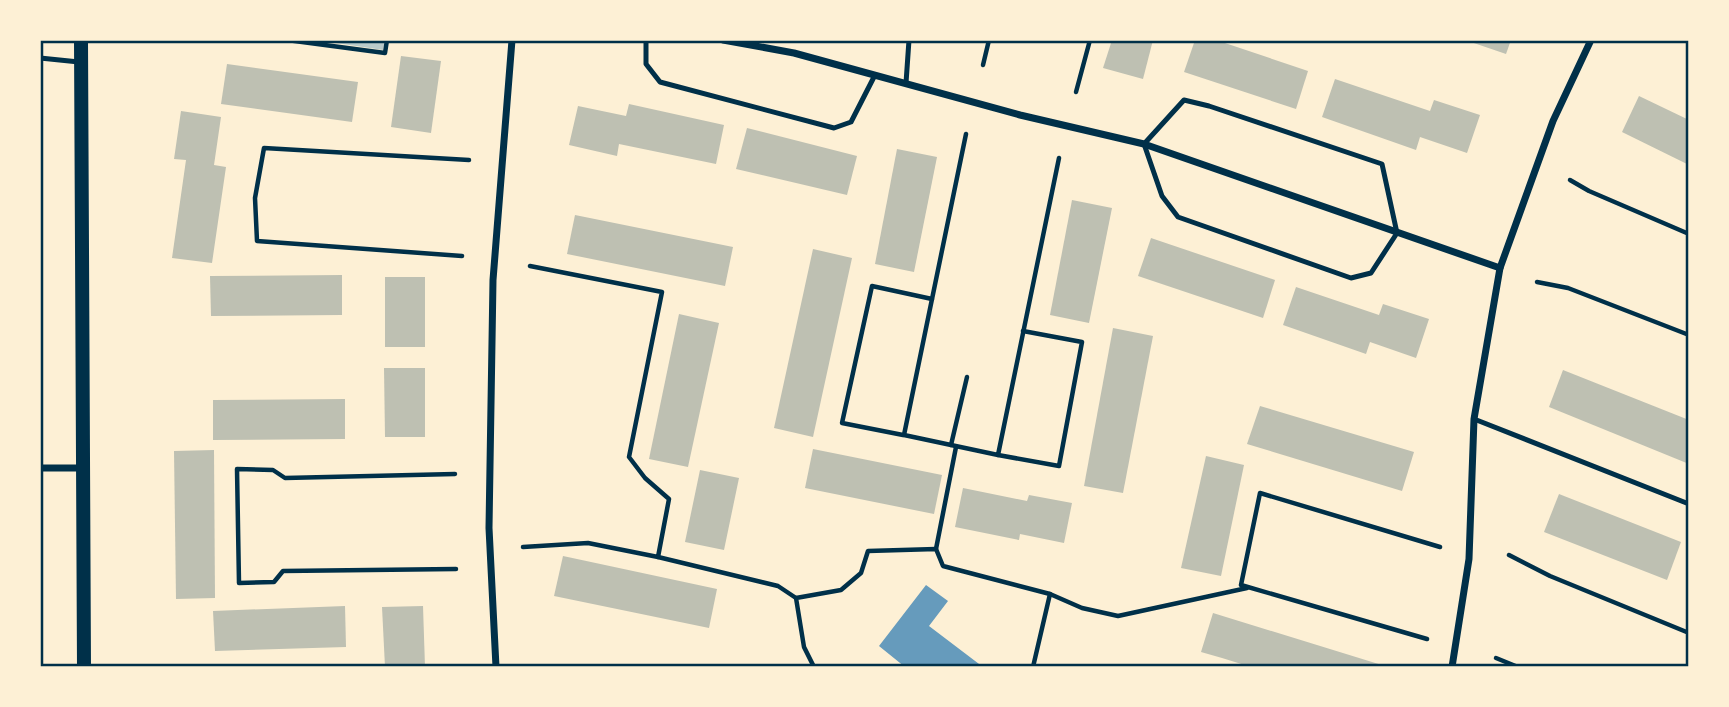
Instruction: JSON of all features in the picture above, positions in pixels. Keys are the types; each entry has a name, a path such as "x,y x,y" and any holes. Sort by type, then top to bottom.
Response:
{"main road":[{"path":"80,40 84,667"}],"street":[{"path":"496,667 489,528 493,280 512,40"},
{"path":"723,40 794,53 1020,115 1144,144 1500,268"},
{"path":"1452,667 1469,559 1474,419 1500,268 1553,121 1591,40"},
{"path":"40,468 82,468"}],"lane":[{"path":"646,40 646,64 660,82 834,128 851,122 875,75"},
{"path":"906,83 909,40"},
{"path":"40,58 79,62"},
{"path":"1184,100 1382,164 1397,233 1371,272 1352,278 1178,218 1162,196 1144,144 1184,100"},
{"path":"1474,419 1689,504"}],"path":[{"path":"287,40 385,53 387,40"},
{"path":"983,65 989,40"},
{"path":"1076,92 1090,40"},
{"path":"904,436 966,134"},
{"path":"462,256 257,241 255,198 264,148 468,160"},
{"path":"998,455 1059,158"},
{"path":"1570,180 1589,191 1689,234"},
{"path":"530,266 662,292 629,457 645,478 669,499 659,557"},
{"path":"1537,282 1568,288 1689,335"},
{"path":"932,299 872,286 842,423 1059,466 1082,342 1023,331"},
{"path":"967,377 936,549 943,566 1050,594 1082,608 1118,616 1247,587"},
{"path":"455,474 285,478 273,470 237,469 239,583 274,582 283,571 456,569"},
{"path":"1427,639 1241,586 1260,493 1440,547"},
{"path":"523,547 588,543 778,586 796,598 841,590 861,573 869,551 936,549"},
{"path":"1509,555 1550,576 1689,633"},
{"path":"1033,667 1050,594"},
{"path":"796,598 804,647 814,667"},
{"path":"1496,658 1518,667"}],"shaded area":[{"path":"316,40 385,40 383,50"}],"water":[{"path":"926,585 948,601 929,626 983,667 905,667 879,646"}],"building":[{"path":"1112,40 1153,40 1143,79 1103,68"},
{"path":"1195,40 1216,40 1308,71 1296,109 1184,72"},
{"path":"1465,40 1511,40 1506,54"},
{"path":"401,56 441,61 431,133 391,127"},
{"path":"227,64 358,82 352,122 221,104"},
{"path":"1335,79 1430,111 1434,100 1480,115 1467,153 1420,137 1416,150 1322,117"},
{"path":"1639,96 1689,120 1689,165 1622,132"},
{"path":"629,104 724,125 716,164 619,144 617,156 569,145 578,106 626,116"},
{"path":"181,111 221,117 214,165 226,167 212,263 172,258 186,160 174,159"},
{"path":"747,128 857,156 847,195 736,169"},
{"path":"897,149 937,157 914,272 875,264"},
{"path":"1072,200 1112,208 1089,323 1050,315"},
{"path":"575,215 733,247 725,286 567,254"},
{"path":"1151,238 1275,280 1263,318 1138,276"},
{"path":"813,249 852,258 813,437 774,428"},
{"path":"342,275 342,315 211,316 210,276"},
{"path":"385,277 425,277 425,347 385,347"},
{"path":"1296,287 1379,315 1383,304 1429,319 1416,358 1370,342 1366,354 1283,325"},
{"path":"679,314 719,323 688,467 649,459"},
{"path":"1113,328 1153,336 1123,493 1084,486"},
{"path":"384,368 425,368 425,437 385,437"},
{"path":"1563,370 1689,420 1689,464 1549,407"},
{"path":"345,399 345,439 213,440 213,400"},
{"path":"1260,406 1414,452 1402,491 1247,444"},
{"path":"813,449 942,475 934,514 805,488"},
{"path":"214,450 215,598 176,599 174,451"},
{"path":"1206,456 1244,465 1221,576 1181,568"},
{"path":"700,470 739,478 724,550 685,542"},
{"path":"963,488 1027,501 1029,495 1072,503 1064,543 1020,534 1019,540 955,527"},
{"path":"1559,494 1681,542 1667,580 1544,532"},
{"path":"563,556 717,589 709,628 554,596"},
{"path":"345,606 346,647 215,651 213,611"},
{"path":"423,606 425,667 385,667 382,607"},
{"path":"1213,613 1385,667 1251,667 1201,652"}]}
